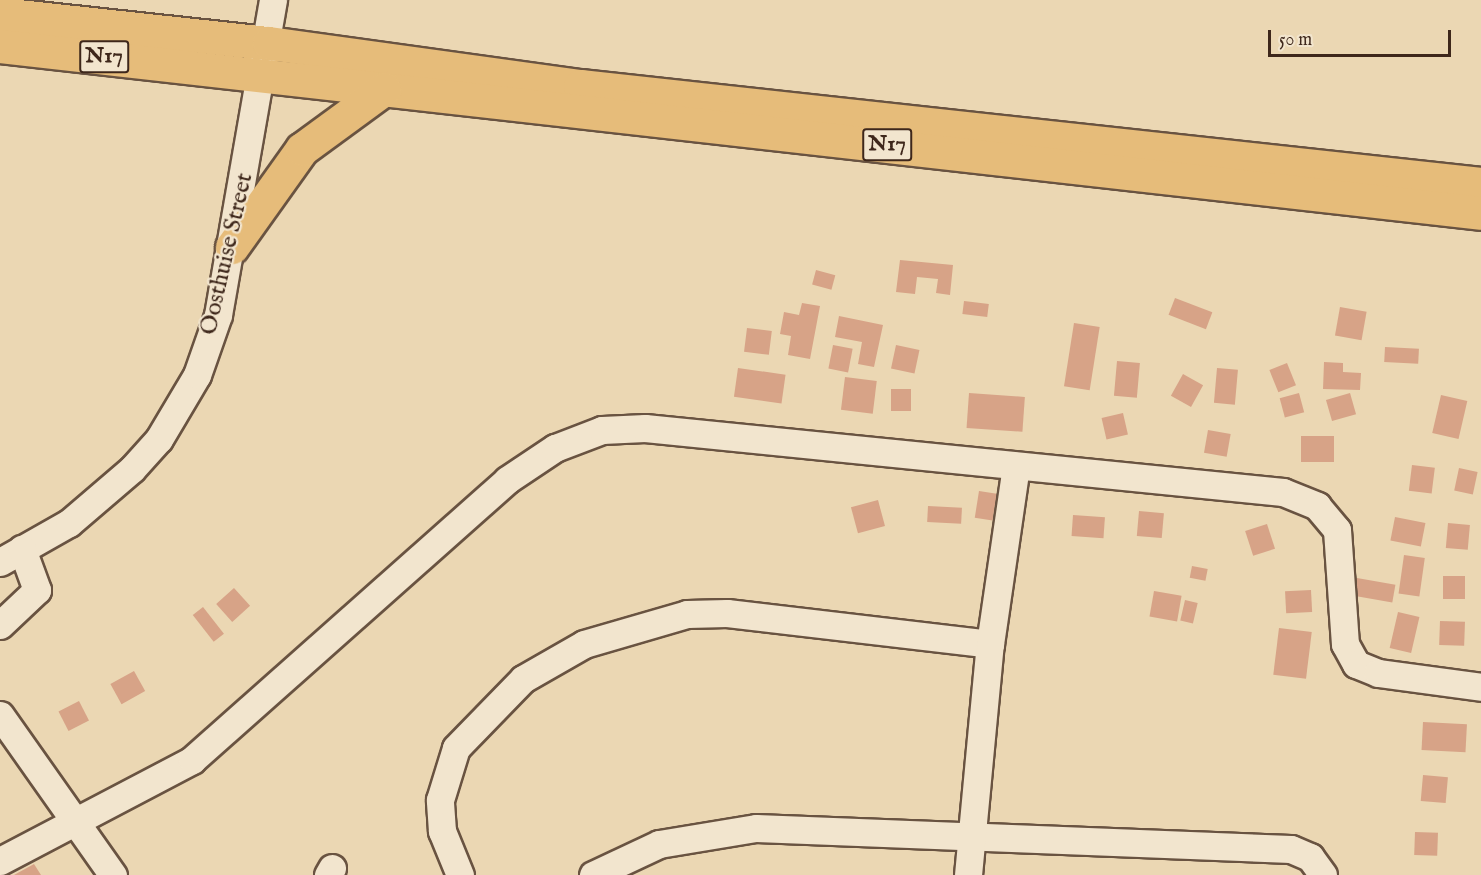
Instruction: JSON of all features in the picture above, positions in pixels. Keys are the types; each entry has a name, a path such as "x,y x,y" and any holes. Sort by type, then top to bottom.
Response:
{"highway":[{"name":"N17","path":"0,15 266,58 384,89 1481,213"},
{"name":"N17","path":"0,46 266,58 580,86 1481,184"},
{"path":"232,247 302,149 384,89"}],"street":[{"name":"Oosthuise Street","path":"11,556 99,500 159,439 196,375 218,315 232,247 266,58 273,0"},
{"path":"0,861 192,760 507,480 582,436 645,428 1299,497 1317,506 1337,530 1345,644 1356,664 1378,673 1481,687"},
{"path":"968,875 990,644 1016,466"},
{"path":"0,625 37,590 11,556"},
{"path":"460,875 442,831 440,800 456,748 523,679 584,644 687,614 727,613 990,644"},
{"path":"0,715 74,824 112,875"},
{"path":"593,875 659,844 756,828 971,839 1291,849 1310,857 1323,875"}],"building":[{"path":"900,260 953,265 950,295 936,293 938,279 917,277 915,294 896,292"},
{"path":"816,270 835,275 831,290 812,284"},
{"path":"1175,298 1212,312 1206,329 1169,315"},
{"path":"964,301 989,304 987,317 962,314"},
{"path":"802,303 820,306 810,359 788,355 791,336 780,334 784,312 799,315"},
{"path":"1340,307 1367,312 1362,340 1335,336"},
{"path":"839,316 883,325 874,367 858,364 862,342 835,337"},
{"path":"1074,323 1100,327 1090,390 1064,386"},
{"path":"747,328 772,331 769,355 744,352"},
{"path":"833,345 853,349 848,372 828,369"},
{"path":"896,345 919,350 914,373 891,368"},
{"path":"1385,347 1419,349 1418,364 1384,362"},
{"path":"1117,361 1140,363 1137,398 1114,396"},
{"path":"1324,362 1343,363 1343,372 1361,373 1360,390 1323,389"},
{"path":"1287,363 1296,385 1278,392 1269,370"},
{"path":"738,368 786,375 781,403 734,397"},
{"path":"1217,368 1238,370 1235,405 1214,403"},
{"path":"1183,374 1203,385 1191,407 1171,396"},
{"path":"845,377 877,381 873,414 841,410"},
{"path":"891,389 911,389 911,411 891,411"},
{"path":"969,393 1025,397 1022,432 967,428"},
{"path":"1299,393 1304,412 1285,417 1280,398"},
{"path":"1350,393 1356,414 1332,421 1326,400"},
{"path":"1441,395 1467,401 1459,439 1432,433"},
{"path":"1123,413 1128,434 1107,439 1102,418"},
{"path":"1208,430 1231,434 1227,457 1204,453"},
{"path":"1301,436 1334,436 1334,462 1301,462"},
{"path":"1412,465 1435,468 1432,494 1409,491"},
{"path":"1459,468 1478,472 1473,494 1454,490"},
{"path":"979,491 997,494 993,520 975,518"},
{"path":"878,500 885,526 858,533 851,507"},
{"path":"928,506 962,508 961,524 927,522"},
{"path":"1139,511 1164,513 1162,538 1137,536"},
{"path":"1073,515 1105,517 1103,538 1072,536"},
{"path":"1395,517 1425,523 1421,546 1390,541"},
{"path":"1448,523 1470,525 1468,550 1446,548"},
{"path":"1267,524 1275,549 1253,556 1245,531"},
{"path":"1404,555 1425,558 1419,597 1399,594"},
{"path":"1192,566 1208,569 1205,581 1190,578"},
{"path":"1443,576 1465,576 1465,599 1443,599"},
{"path":"1357,578 1395,585 1392,602 1354,596"},
{"path":"234,588 250,606 232,622 216,604"},
{"path":"1311,590 1312,612 1286,613 1285,591"},
{"path":"1154,591 1182,596 1177,621 1149,617"},
{"path":"1185,600 1198,603 1193,623 1180,620"},
{"path":"203,607 224,634 214,642 193,615"},
{"path":"1398,612 1419,617 1411,653 1390,648"},
{"path":"1440,621 1465,622 1464,646 1439,645"},
{"path":"1279,628 1312,632 1306,679 1273,675"},
{"path":"134,671 145,691 122,704 110,684"},
{"path":"79,701 89,721 68,731 59,711"},
{"path":"1423,722 1467,724 1465,752 1422,750"},
{"path":"1423,775 1448,777 1446,803 1421,801"},
{"path":"1415,832 1438,833 1437,856 1414,855"},
{"path":"34,864 41,875 14,875"}]}
